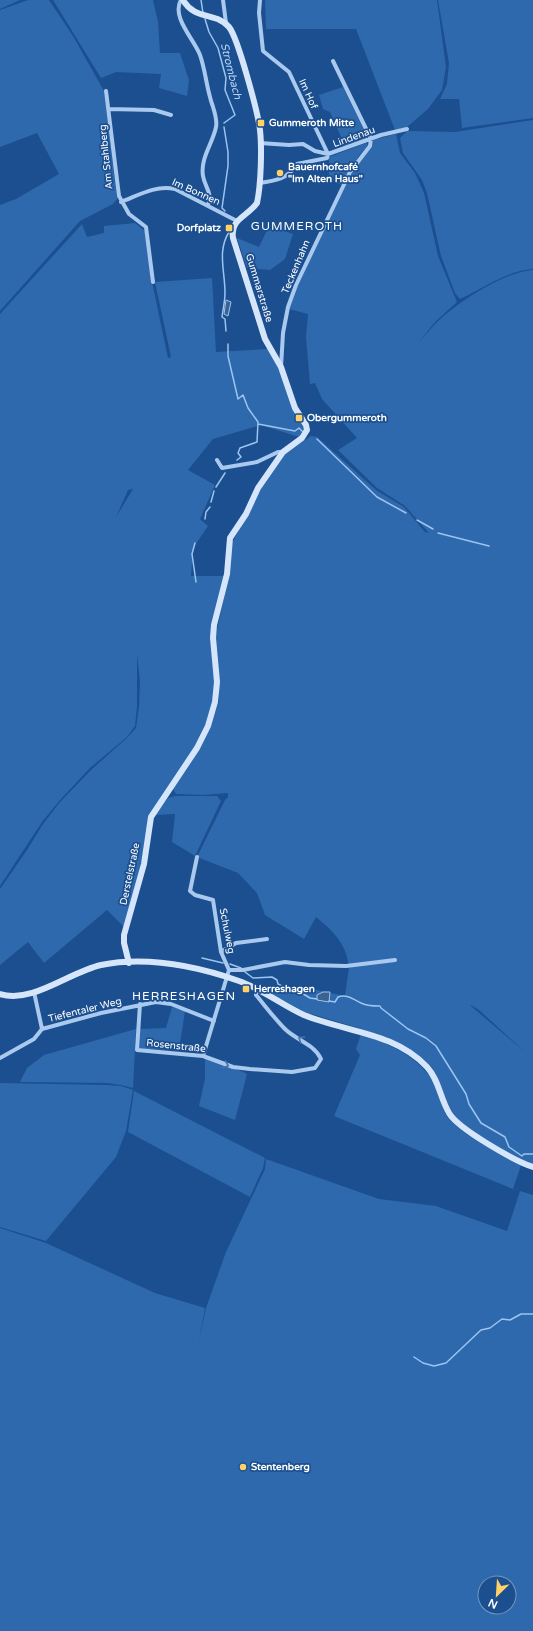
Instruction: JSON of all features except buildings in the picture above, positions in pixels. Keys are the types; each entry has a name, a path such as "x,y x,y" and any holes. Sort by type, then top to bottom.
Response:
{"street":[{"path":"208,205 211,197 203,176 205,157 217,124 203,63 196,46 183,25 178,12 182,0 193,12 226,23"},
{"path":"223,0 226,23 238,45 258,124 260,143 257,203 237,221"},
{"name":"Im Hof","path":"260,0 259,13 263,51 289,72 328,154"},
{"path":"333,61 371,139"},
{"name":"Am Stahlberg","path":"106,91 115,170 121,202"},
{"name":"Am Stahlberg","path":"109,109 154,110 171,115"},
{"name":"Lindenau","path":"260,143 289,145 303,144 315,151 328,154 407,128"},
{"name":"Teckenhahn","path":"281,367 287,314 296,285 350,172 370,146 371,139"},
{"path":"258,183 282,179 287,176 297,164 327,158 328,154"},
{"name":"Im Bonnen","path":"121,202 158,187 166,187 175,189 237,221"},
{"path":"121,202 129,214 146,227 153,282"},
{"name":"Gummarstraße","path":"230,538 246,514 258,488 283,452 302,438 307,430 306,425 295,408 281,367 265,339 233,238 233,227 237,221"},
{"path":"217,460 219,465 227,468 246,462 257,462 278,452 283,452"},
{"name":"Derstelstraße","path":"129,962 124,943 124,935 144,864 151,816 202,738 215,702 217,682 213,638 214,625 227,574 230,538"},
{"name":"Schulweg","path":"196,857 190,891 195,895 213,900 222,952 229,970"},
{"path":"222,952 236,943 267,939"},
{"path":"203,1056 229,970 243,970 285,962 309,966 342,966 395,960"},
{"path":"0,994 11,996 34,992 90,968 129,962 175,964 227,977 256,988 303,1014 383,1039 406,1051 427,1067 438,1084 452,1119 461,1126 533,1167"},
{"name":"Rosenstraße","path":"140,1004 137,1050 203,1056 233,1067 277,1072 315,1068 321,1059 319,1054 310,1046 287,1031 279,1023 256,995 256,988"},
{"name":"Tiefentaler Weg","path":"34,992 42,1029 140,1004 156,1002 171,1004 214,1020"},
{"path":"0,1058 34,1039 42,1029"},
{"path":"526,1164 533,1170"}],"shaded area":[{"path":"0,0 20,0 0,9"},
{"path":"28,0 49,0 73,36 104,91 117,199 113,204 80,221 0,311 0,205 16,199 59,174 37,133 0,147 0,10"},
{"path":"53,0 153,0 158,22 160,53 180,53 189,80 187,96 159,88 161,74 116,72 101,78"},
{"path":"265,0 437,0 446,67 442,90 428,109 407,127 395,130 356,29 266,29"},
{"path":"438,0 533,0 533,118 462,128 459,99 440,99 447,84 449,63"},
{"path":"343,87 368,138 345,146 330,112 323,109 319,95"},
{"path":"533,120 533,269 523,270 504,276 460,299 455,293 441,256 427,193 422,180 403,153 400,138 407,131 455,132"},
{"path":"396,134 400,153 415,173 424,193 438,256 457,302 435,322 419,342 445,315 482,289 508,276 533,270 533,1164 516,1158 467,1128 453,1115 429,1066 383,1037 305,1012 260,988 302,987 345,996 349,967 390,961 349,966 345,950 338,938 316,917 304,939 265,915 257,893 238,873 197,857 225,800 228,797 228,793 203,795 176,794 173,789 210,728 219,701 219,681 215,639 228,579 231,545 260,489 283,455 311,436 317,437 376,490 404,507 425,532 429,533 405,506 377,488 338,450 357,438 322,399 315,383 310,384 306,337 308,314 289,309 297,286 351,173 361,158 372,147 373,140","holes":["471,1005 479,1010 525,1052"]},
{"path":"366,143 368,145 358,157 341,185 329,179 329,157"},
{"path":"135,223 145,231 152,282 168,358 171,357 155,282 212,278 216,352 268,349 280,371 304,425 304,432 299,437 261,425 213,439 188,470 215,485 200,519 208,526 193,548 191,576 225,576 212,625 215,686 213,704 206,725 195,747 149,816 140,869 124,927 107,910 44,963 28,942 0,965 0,889 43,824 60,802 92,769 127,738 136,728 139,707 140,681 137,654 137,707 135,726 127,737 90,768 60,800 42,822 0,886 0,314 82,224 87,237 104,233 104,226","holes":["133,489 116,517 128,490"]},
{"path":"269,226 293,234 285,259 270,270 247,268 237,238 259,247"},
{"path":"226,300 231,302 228,316 224,314"},
{"path":"175,796 217,796 221,801 195,856 172,842 175,814 153,815 168,798"},
{"path":"323,992 330,992 329,1002 317,1000 317,995"},
{"path":"172,1007 185,1011 179,1050 139,1049 140,1029 166,1028"},
{"path":"136,1029 133,1088 107,1083 20,1082 27,1068 44,1055"},
{"path":"361,1034 393,1047 413,1059 429,1075 435,1085 445,1114 451,1121 475,1140 521,1165 513,1189 334,1116 360,1055 356,1049"},
{"path":"205,1057 247,1074 235,1120 199,1106 205,1079"},
{"path":"0,1083 107,1085 121,1086 133,1090 126,1131 116,1157 46,1241 0,1227"},
{"path":"134,1091 265,1158 263,1168 250,1197 128,1132"},
{"path":"266,1159 379,1199 436,1206 507,1231 520,1191 533,1195 533,1631 0,1631 0,1228 46,1243 155,1293 205,1308 199,1340 206,1308 226,1252 265,1169"}],"waterway":[{"name":"Strombach","path":"201,0 203,13"},
{"name":"Strombach","path":"205,19 209,32 218,48 226,78 225,90 235,115 224,123"},
{"name":"Strombach","path":"224,127 228,152 228,166 222,208 225,211"},
{"name":"Strombach","path":"226,331 225,319 222,317 225,293 222,254 225,239 229,232"},
{"name":"Strombach","path":"228,344 228,356 238,399 243,395 248,408 258,422 257,442 240,448 238,453 241,457 237,460"},
{"path":"258,424 295,431 299,428 303,432"},
{"path":"317,439 377,497 406,513"},
{"name":"Strombach","path":"216,487 225,473"},
{"name":"Strombach","path":"211,502 214,491"},
{"name":"Strombach","path":"205,519 206,512 210,507"},
{"path":"417,520 433,529"},
{"path":"438,533 489,546"},
{"name":"Strombach","path":"195,543 192,554 196,582"},
{"path":"202,958 223,963"},
{"path":"230,964 241,968"},
{"path":"245,972 253,978 272,977 277,980 278,984 290,990 295,989 310,998 317,999"},
{"path":"329,1001 335,1002 338,997 344,996 350,997 365,1005 380,1006 408,1029 426,1038 436,1046 466,1094 469,1104 481,1123 505,1137 509,1147 522,1156 524,1154 533,1154"},
{"path":"414,1357 423,1363 434,1366 446,1363 481,1330 490,1328 502,1319 510,1320 521,1314 533,1314"}],"place":[{"name":"Gummeroth Mitte","path":"261,123"},
{"name":"Bauernhofcafé \"Im Alten Haus\"","path":"280,173"},
{"name":"Dorfplatz","path":"229,228"},
{"name":"Obergummeroth","path":"299,418"},
{"name":"Herreshagen","path":"246,989"},
{"name":"Stentenberg","path":"243,1467"}],"district":[{"name":"GUMMEROTH","path":"297,226"},
{"name":"HERRESHAGEN","path":"184,996"}]}
